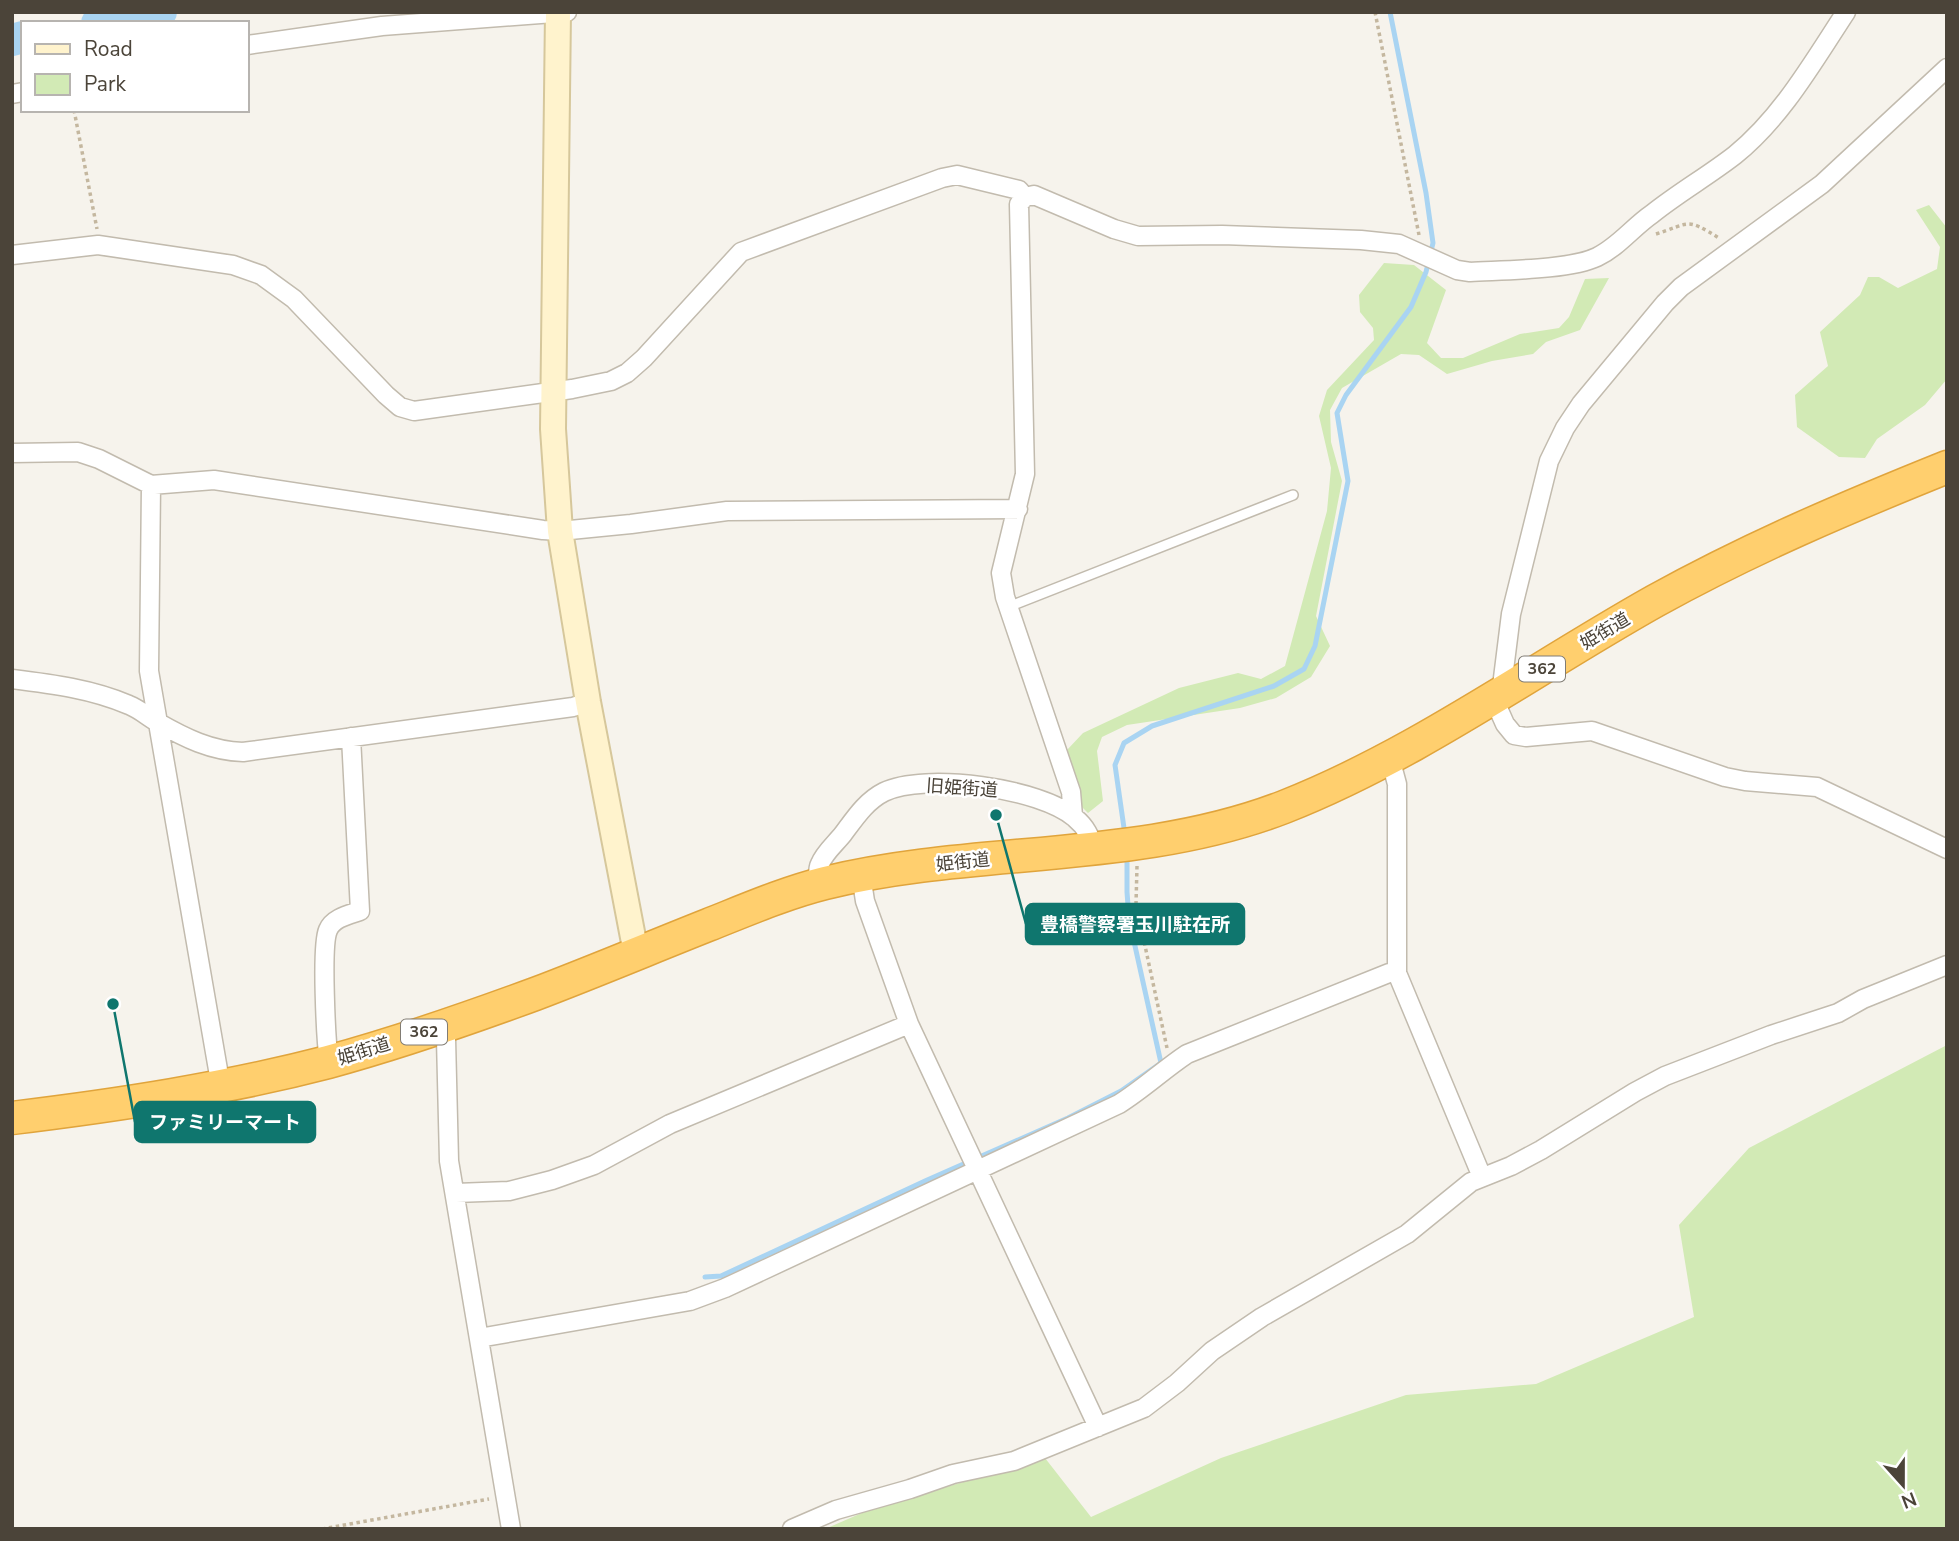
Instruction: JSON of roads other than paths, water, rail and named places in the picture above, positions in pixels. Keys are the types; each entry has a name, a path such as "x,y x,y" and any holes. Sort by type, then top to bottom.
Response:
{"highway":[{"name":"姫街道","path":"12,1118 114,1106 221,1087 330,1062 442,1027 757,905 818,885 896,869 1120,846 1217,828 1280,808 1336,785 1390,758 1652,603 1741,555 1816,520 1947,467"}],"street":[{"path":"1120,846 1089,832 1073,816 1071,792 1008,607 1001,573 1025,474 1019,204 1025,197 1034,195 1114,229 1138,236 1222,235 1399,244 1457,270 1470,272 1573,264 1597,258 1614,247 1635,227 1735,155 1761,130 1795,89 1846,12"},
{"path":"248,45 382,26 561,13 553,429 559,531 588,702 636,953"},
{"path":"1947,68 1822,184 1681,287 1581,404 1565,428 1549,461 1511,614 1501,694 1497,706 1505,724 1514,735 1526,737 1592,731 1725,777 1817,787 1947,849"},
{"path":"12,255 98,245 233,265 261,275 294,299 386,396 400,407 414,411 554,392 611,381 627,373 645,358 741,252 942,178 957,175 1019,190 1025,197"},
{"path":"12,453 78,452 99,459 151,485 214,480 559,531 727,511 1018,509"},
{"path":"151,485 149,671 221,1087"},
{"path":"12,679 103,695 132,706 195,741 221,751 243,752 588,702"},
{"path":"330,1062 327,1044 328,929 339,918 359,911 351,737"},
{"path":"1390,758 1397,784 1397,973 1482,1177"},
{"name":"旧姫街道","path":"818,885 819,864 865,805 898,786 944,782 990,787 1032,797 1073,816"},
{"path":"861,875 865,901 909,1024 1098,1427"},
{"path":"792,1529 836,1510 953,1474 1014,1461 1144,1408 1178,1383 1212,1351 1262,1317 1407,1234 1471,1182 1541,1150 1665,1076 1771,1035 1838,1013 1863,999 1947,965"},
{"path":"479,1338 690,1301 725,1288 975,1163 1118,1104 1144,1089 1187,1054 1389,973 1397,973"},
{"path":"456,1193 509,1191 594,1165 670,1124 909,1024"},
{"path":"442,1027 446,1039 449,1161 511,1529"}],"lane":[{"path":"1008,607 1293,495"}],"waterway":[{"path":"109,21 161,12"},
{"path":"1125,835 1115,765 1124,743 1152,726 1274,686 1304,669 1315,646 1348,481 1337,413 1346,395 1411,307 1426,272 1433,243 1426,193 1390,12"},
{"path":"12,40 21,38"},
{"path":"705,1277 721,1276 1068,1118 1121,1091 1161,1063 1129,919 1127,855"}],"place":[{"name":"豊橋警察署玉川駐在所","path":"996,815"},
{"name":"ファミリーマート","path":"113,1004"}]}
